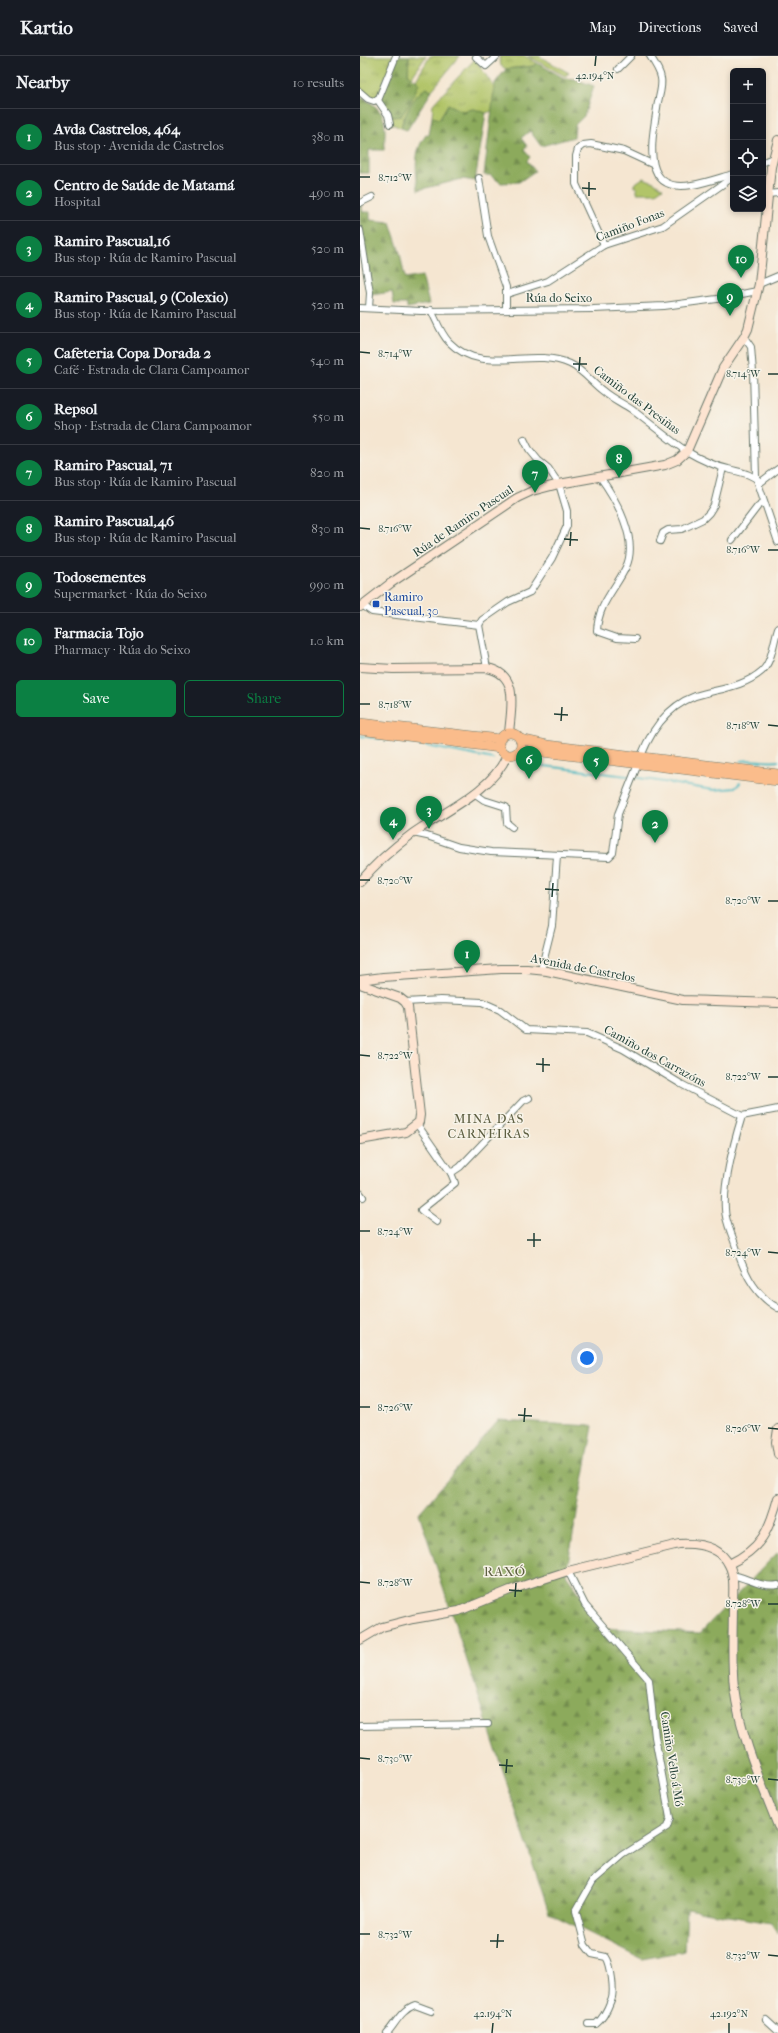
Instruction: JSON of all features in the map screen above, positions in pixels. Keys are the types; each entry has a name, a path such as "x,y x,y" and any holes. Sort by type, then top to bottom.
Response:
{"main road":[{"path":"360,723 500,743"},
{"path":"360,730 500,743"},
{"path":"509,733 516,734 520,739 521,745 519,751 514,755 507,755 500,743 509,733"},
{"path":"520,739 638,764 778,774"},
{"path":"519,751 534,751 778,781"}],"street":[{"path":"377,99 396,56"},
{"path":"476,57 486,66 497,56"},
{"path":"618,68 631,56"},
{"path":"650,56 661,77 661,87 651,145 652,164 657,175 664,182 675,185 691,185 730,177"},
{"path":"360,92 368,99 374,101 377,99"},
{"path":"377,99 388,115 390,124"},
{"path":"687,451 723,368 744,338 758,287 768,194 773,158 778,140"},
{"path":"604,245 576,184 576,156 578,149 583,145 591,144 624,151 652,164"},
{"path":"766,161 773,158"},
{"path":"479,178 488,236 507,294 506,309"},
{"name":"Camiño Fonas","path":"507,294 548,281 604,245 662,226 730,178"},
{"path":"768,194 778,193"},
{"path":"360,203 372,197"},
{"path":"360,230 370,293 369,308"},
{"name":"Rúa do Seixo","path":"360,308 431,310 593,309 664,306 717,299 758,287 778,276"},
{"name":"Camiño das Presiñas","path":"431,310 448,341 461,352 476,359 506,360 543,358 570,364 577,368 603,392 631,409 659,432 687,451 723,468 756,476 761,482 778,469"},
{"path":"744,338 751,347 756,476 778,542"},
{"path":"487,668 479,625 482,620 508,602 528,595 548,567 567,526 567,511 559,484 548,468 538,460 529,449 524,439"},
{"name":"Rúa de Ramiro Pascual","path":"361,606 504,506 532,491 559,484 665,465 677,460 687,451"},
{"path":"660,541 663,533 668,530 682,529 703,519 709,513 714,505 723,468"},
{"path":"600,477 618,504 631,544 627,566 598,617 597,630 617,638 635,639"},
{"path":"732,540 758,506 764,502"},
{"path":"361,606 372,612 479,625"},
{"path":"413,834 427,836 459,847 491,852 606,858 612,856 618,814 651,734 662,718 678,704 705,693 736,687 763,670 768,662 778,628"},
{"path":"360,667 394,669 487,668 504,674 510,685 511,700 509,733"},
{"path":"360,882 386,855 413,834 474,793 494,776 507,755"},
{"path":"474,793 484,800 506,806 507,823 512,827"},
{"path":"541,970 552,926 557,856"},
{"name":"Avenida de Castrelos","path":"360,980 435,973 515,969 541,970 683,1000 778,1002"},
{"path":"360,984 395,996 405,1002 408,1007 420,1102 420,1115 417,1124 406,1132 360,1140"},
{"name":"Camiño dos Carrazóns","path":"405,1002 441,1000 482,1002 500,1010 526,1030 587,1033 623,1049 681,1084 742,1116"},
{"path":"451,1172 460,1167 523,1101 529,1098"},
{"path":"778,1109 742,1116 736,1137 725,1197 726,1219 742,1266 756,1289 778,1308"},
{"path":"417,1124 451,1172 455,1183 421,1210 437,1222"},
{"path":"778,1429 776,1442 778,1454"},
{"path":"729,1564 740,1559 760,1543 770,1526 778,1498"},
{"path":"360,1640 382,1627 413,1619 459,1611 510,1590 568,1571 685,1544 710,1548 724,1557 729,1564 732,1575 733,1672 742,1731 778,1826"},
{"name":"Camiño Vello á Mó","path":"568,1571 579,1595 592,1614 649,1680 655,1737 670,1818 667,1827 623,1855 593,1881 576,1911 585,1945 592,1954 606,1957 611,1967 611,2002 602,2019 596,2024 588,2024"},
{"path":"732,1575 760,1585 769,1586 778,1584"},
{"path":"360,1726 488,1724"},
{"path":"387,2033 402,2014 410,2007 414,2005 431,2011"},
{"path":"766,2020 778,2031"}],"green space":[{"path":"360,56 394,56 377,98 370,98 360,89"},
{"path":"398,56 409,56 408,74 419,83 410,103 401,116 391,117 380,100"},
{"path":"409,56 426,56 412,77 408,74"},
{"path":"430,56 460,56 432,90 426,88 403,119 401,128 392,124 391,117 401,116 419,83 416,80"},
{"path":"501,56 525,56 537,63 534,66 506,69 501,66 499,58"},
{"path":"528,56 539,56 569,73 565,76"},
{"path":"475,59 494,87 492,111 486,113 474,109 462,111 448,104 439,119 432,117 433,104"},
{"path":"537,63 564,78 574,79 594,86 584,116 575,125 574,137 541,146 530,131 521,138 527,146 524,150 530,157 527,161 535,171 519,182 501,183 490,175 484,175 495,83 506,69 534,66"},
{"path":"426,88 432,91 407,130 401,128 413,100"},
{"path":"360,97 376,107 385,124 384,150 369,150 369,173 360,173"},
{"path":"448,104 462,111 474,109 486,113 475,181 462,179 418,190 416,161 419,148 426,135 429,135 432,117 440,119"},
{"path":"643,178 654,182 663,188 656,193 637,193 637,187 634,187 634,184"},
{"path":"360,203 363,212 370,212 370,220 390,222 400,253 405,279 422,276 429,304 407,308 407,304 394,304 392,292 371,295 360,250"},
{"path":"498,1421 593,1426 566,1574 604,1628 700,1633 778,1552 778,1933 771,1923 687,1909 685,1951 642,1959 549,1913 419,1513"}],"waterway":[{"path":"360,736 411,743 493,759"},
{"path":"741,761 778,761"},
{"path":"520,763 627,776 713,790 735,788 740,783"}],"place":[{"name":"Farmacia Tojo","path":"741,278"},
{"name":"Todosementes","path":"730,316"},
{"name":"Ramiro Pascual,46","path":"619,478"},
{"name":"Ramiro Pascual, 71","path":"535,493"},
{"name":"Ramiro Pascual, 30","path":"376,604"},
{"name":"Repsol","path":"529,779"},
{"name":"Cafeteria Copa Dorada 2","path":"596,780"},
{"name":"Ramiro Pascual,16","path":"429,829"},
{"name":"Ramiro Pascual, 9 (Colexio)","path":"393,840"},
{"name":"Centro de Saúde de Matamá","path":"655,843"},
{"name":"Avda Castrelos, 464","path":"467,973"}],"district":[{"name":"MINA DAS CARNEIRAS","path":"489,1126"},
{"name":"RAXÓ","path":"505,1571"}]}
